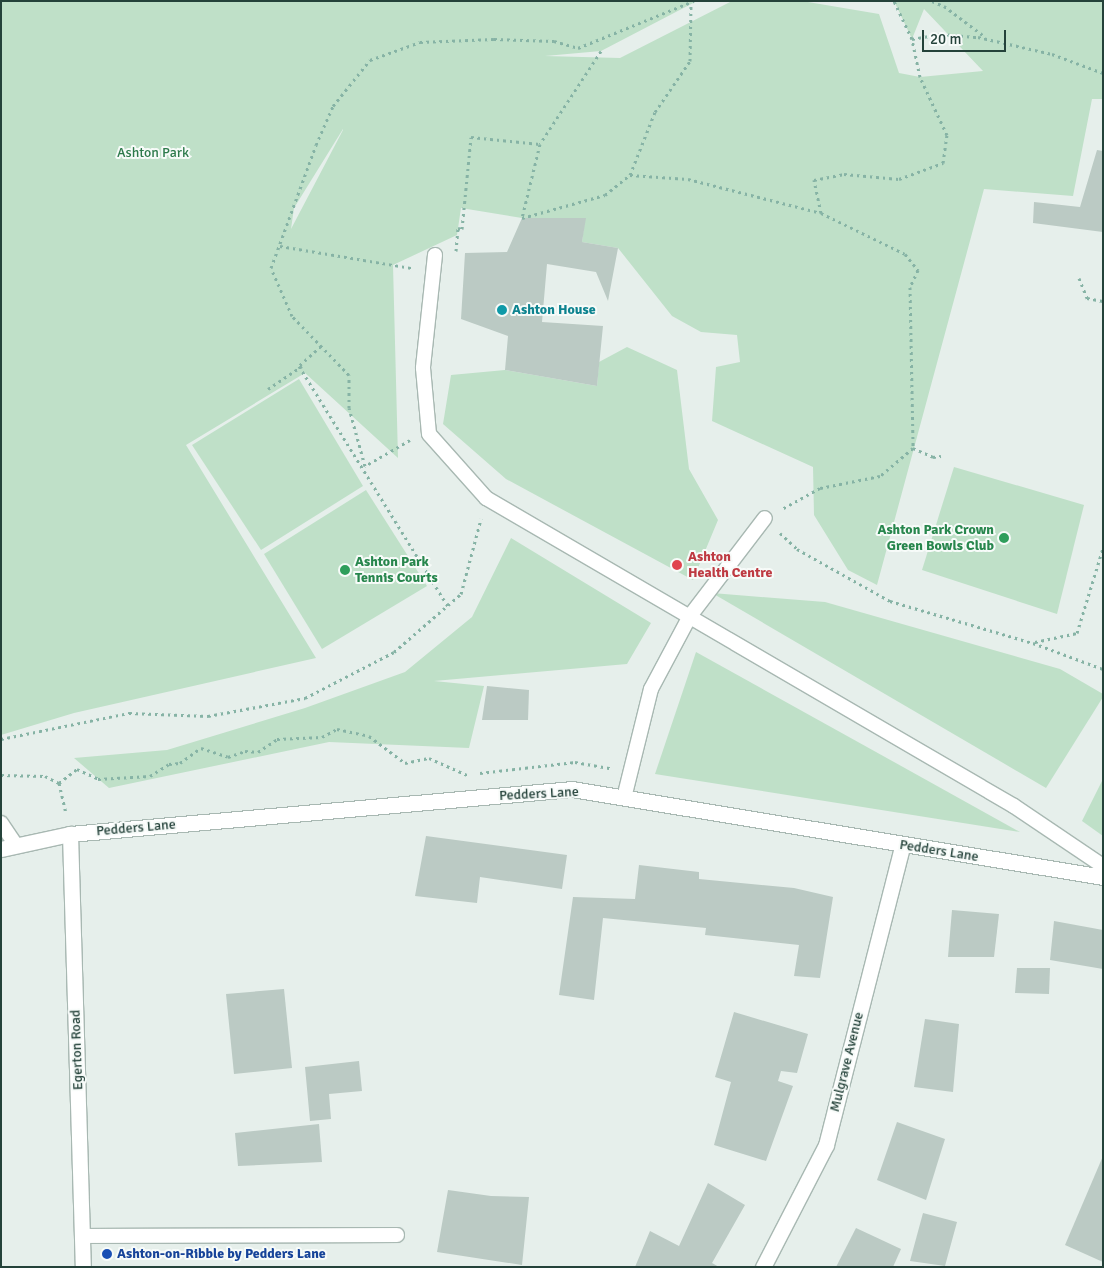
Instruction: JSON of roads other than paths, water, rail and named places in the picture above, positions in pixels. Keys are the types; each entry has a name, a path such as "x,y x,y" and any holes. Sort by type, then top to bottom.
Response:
{"street":[{"name":"Pedders Lane","path":"9,847 70,834 572,789 902,846 1103,877"},
{"name":"Egerton Road","path":"70,834 82,1267"},
{"name":"Mulgrave Avenue","path":"764,1267 826,1145 902,846"}],"lane":[{"path":"434,255 423,368 429,434 486,498 1014,806 1103,866"},
{"path":"624,798 651,689 690,616 765,518"},
{"path":"1,823 9,847"},
{"path":"82,1236 397,1235"}],"place":[{"name":"Ashton House","path":"502,310"},
{"name":"Ashton Park Crown Green Bowls Club","path":"1004,538"},
{"name":"Ashton Health Centre","path":"677,565"},
{"name":"Ashton Park Tennis Courts","path":"345,570"},
{"name":"Ashton-on-Ribble by Pedders Lane","path":"107,1254"}],"park label":[{"name":"Ashton Park","path":"153,153"}]}
